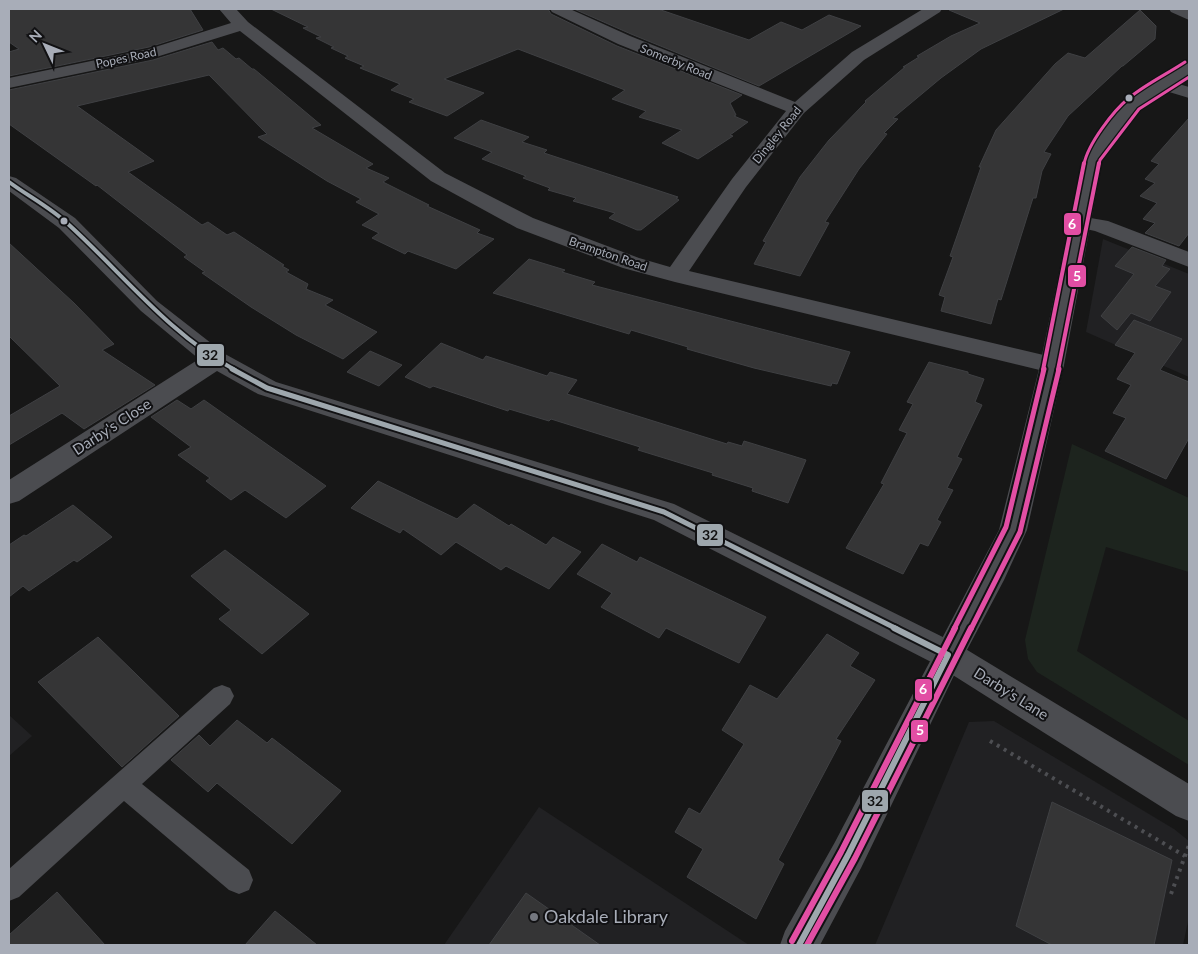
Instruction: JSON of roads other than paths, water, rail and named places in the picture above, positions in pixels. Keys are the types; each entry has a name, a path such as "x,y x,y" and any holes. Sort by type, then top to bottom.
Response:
{"street":[{"name":"Brampton Road","path":"227,9 242,25 438,177 525,223 631,263 674,275 1052,365"},
{"name":"Somerby Road","path":"558,9 624,40 797,108"},
{"path":"903,9 927,12"},
{"path":"1177,9 1189,16"},
{"name":"Dingley Road","path":"674,275 739,183 797,108 858,56 927,12"},
{"name":"Popes Road","path":"9,83 153,53 242,25"},
{"path":"799,945 848,855 1013,530 1052,365 1079,222 1094,157 1101,144 1134,104 1189,68"},
{"path":"1162,84 1189,93"},
{"name":"Darby's Lane","path":"9,182 67,223 149,306 216,360 267,388 664,512 948,655 1189,804"},
{"path":"1079,222 1100,226 1189,260"},
{"name":"Darby's Close","path":"9,494 216,360"}],"lane":[{"path":"9,887 222,696"},
{"path":"123,784 238,880"}],"place":[{"name":"Oakdale Library","path":"534,917"}]}
